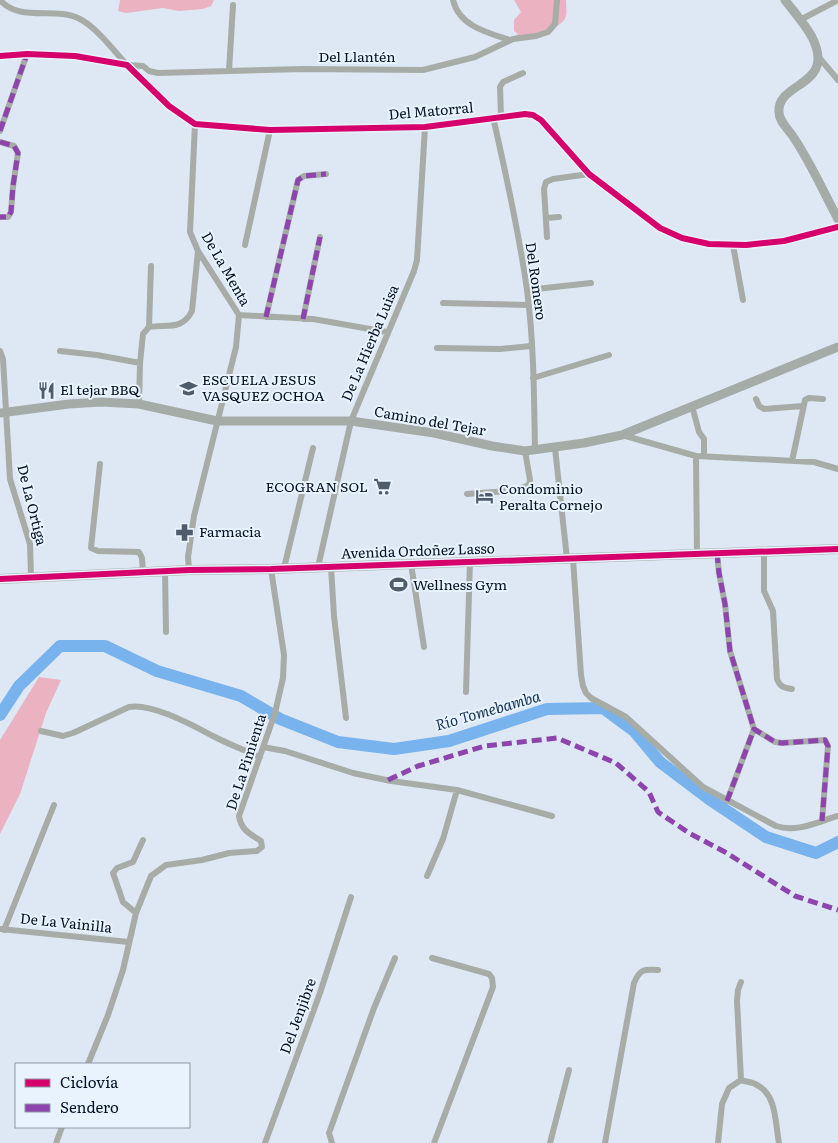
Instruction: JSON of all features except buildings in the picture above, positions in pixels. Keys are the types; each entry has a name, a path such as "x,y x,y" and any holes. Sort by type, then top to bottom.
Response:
{"main road":[{"name":"Avenida Ordoñez Lasso","path":"0,579 31,576 189,570 271,569 838,549"}],"street":[{"path":"0,0 6,7 20,12 63,13 81,20 96,32 169,106 195,124"},
{"path":"453,0 457,11 476,28 510,40"},
{"name":"Del Llantén","path":"127,65 144,66 150,71 158,73 303,69 423,70 475,57 510,40 548,32 555,24 557,0"},
{"path":"785,0 812,38 817,55 817,65 808,80 784,97 778,110 783,124 806,157 838,219"},
{"path":"800,20 838,0"},
{"path":"229,71 233,5"},
{"path":"0,56 27,54 75,56 127,65"},
{"path":"0,131 27,54"},
{"path":"817,55 838,80"},
{"path":"501,116 500,87 503,82 523,73"},
{"name":"Del Matorral","path":"195,124 270,130 424,127 501,116 533,115 589,174 660,228 682,238 709,244 746,245 784,241 838,227"},
{"name":"Del Romero","path":"493,117 508,185 527,290 533,378 535,450"},
{"name":"De La Menta","path":"189,570 188,557 194,516 236,347 239,315 198,251 190,232 195,124"},
{"name":"De La Hierba Luisa","path":"318,567 351,421 417,260 424,127"},
{"path":"245,245 270,130"},
{"path":"0,142 14,146 18,153 11,212 8,216 0,217"},
{"path":"266,316 298,180 304,176 326,174"},
{"path":"548,237 544,189 546,182 553,179 589,174"},
{"path":"546,218 559,216"},
{"path":"303,319 320,237"},
{"path":"733,244 743,300"},
{"path":"149,327 172,326 181,324 188,319 192,311 198,251"},
{"path":"139,404 143,334 149,327 151,266"},
{"path":"527,290 591,283"},
{"path":"443,303 528,305"},
{"path":"239,315 303,319 388,332"},
{"path":"437,348 500,349 531,346"},
{"name":"Camino del Tejar","path":"3,413 69,404 101,402 139,404 218,421 351,421 434,433 525,451 555,448 622,435 838,347"},
{"name":"De La Ortiga","path":"0,351 3,359 3,413 10,479 30,544 31,576"},
{"path":"60,351 97,355 140,363"},
{"path":"533,378 609,355"},
{"path":"792,461 806,398 823,399"},
{"path":"756,399 759,406 764,409 803,406"},
{"path":"692,406 699,432 704,438 704,456"},
{"path":"622,435 696,456 814,462 838,469"},
{"path":"284,568 313,448"},
{"path":"555,448 570,559 581,676 586,693 626,717 704,786 727,801 780,828 799,828 838,816"},
{"path":"467,494 511,490 529,485 530,480 525,451"},
{"path":"696,456 697,554"},
{"path":"100,464 91,548 98,551 139,552 142,558 143,572"},
{"path":"764,551 764,591 773,611 777,679 782,688 792,690"},
{"path":"718,552 719,573 725,604 730,651 754,729 727,801"},
{"path":"466,692 470,561"},
{"path":"411,564 424,647"},
{"path":"331,567 334,616 346,718"},
{"name":"De La Pimienta","path":"88,1063 108,1015 123,970 136,913 151,876 166,865 202,860 229,853 257,851 262,847 261,841 240,824 240,816 275,713 283,678 284,655 271,569"},
{"path":"165,571 166,632"},
{"path":"41,731 63,736 129,707 145,707 181,720 260,757"},
{"path":"754,729 775,742 816,740 825,740 827,742 822,821"},
{"path":"263,747 353,773 391,781 457,790 552,816"},
{"path":"427,876 443,839 457,790"},
{"path":"2,930 54,805"},
{"path":"136,913 123,902 113,874 117,868 133,862 143,840"},
{"name":"Del Jenjibre","path":"265,1143 320,993 351,897"},
{"name":"De La Vainilla","path":"2,930 129,942"},
{"path":"332,1143 329,1133 374,1008 395,958"},
{"path":"432,958 489,974 492,978 493,987 434,1143"},
{"path":"605,1143 634,983 638,974 642,971 658,970"},
{"path":"741,982 737,1001 742,1080"},
{"path":"550,1143 570,1070"},
{"path":"718,1143 722,1104 729,1088 742,1080 756,1084 772,1100 779,1143"},
{"path":"56,1143 62,1128"}],"shaded area":[{"path":"120,0 214,0 211,6 203,9 179,11 163,8 126,13 118,11"},
{"path":"514,0 566,0 566,16 563,21 552,29 515,36 518,34 514,31 514,20 521,12"},
{"path":"39,677 61,680 46,713 20,794 0,834 0,740"}],"waterway":[{"name":"Río Tomebamba","path":"0,715 19,686 60,646 105,646 157,671 241,696 280,719 338,742 394,749 449,741 547,709 603,708 634,731 660,762 709,799 766,837 816,853 838,842"}],"marked path":[{"path":"0,131 27,54"},
{"path":"0,142 14,146 18,153 11,212 8,217 0,217"},
{"path":"266,317 298,180 304,176 326,174"},
{"path":"303,319 320,237"},
{"path":"717,553 730,651 754,729"},
{"path":"727,801 754,729 775,742 825,740 828,746 822,821"},
{"path":"388,780 418,766 485,746 557,738 616,763 649,792 658,812 689,833 725,852 795,896 838,910"}],"cycle path":[{"path":"0,56 27,54 75,56 127,65 169,106 195,124 270,130 425,127 525,114 533,115 541,120 589,174 660,228 682,238 709,244 746,245 784,241 838,227"},
{"path":"0,579 189,570 271,569 838,549"}],"place":[{"name":"ESCUELA JESUS VASQUEZ OCHOA","path":"188,388"},
{"name":"El tejar BBQ","path":"46,390"},
{"name":"ECOGRAN SOL","path":"382,487"},
{"name":"Condominio Peralta Cornejo","path":"485,497"},
{"name":"Farmacia","path":"185,532"},
{"name":"Wellness Gym","path":"399,585"}]}
